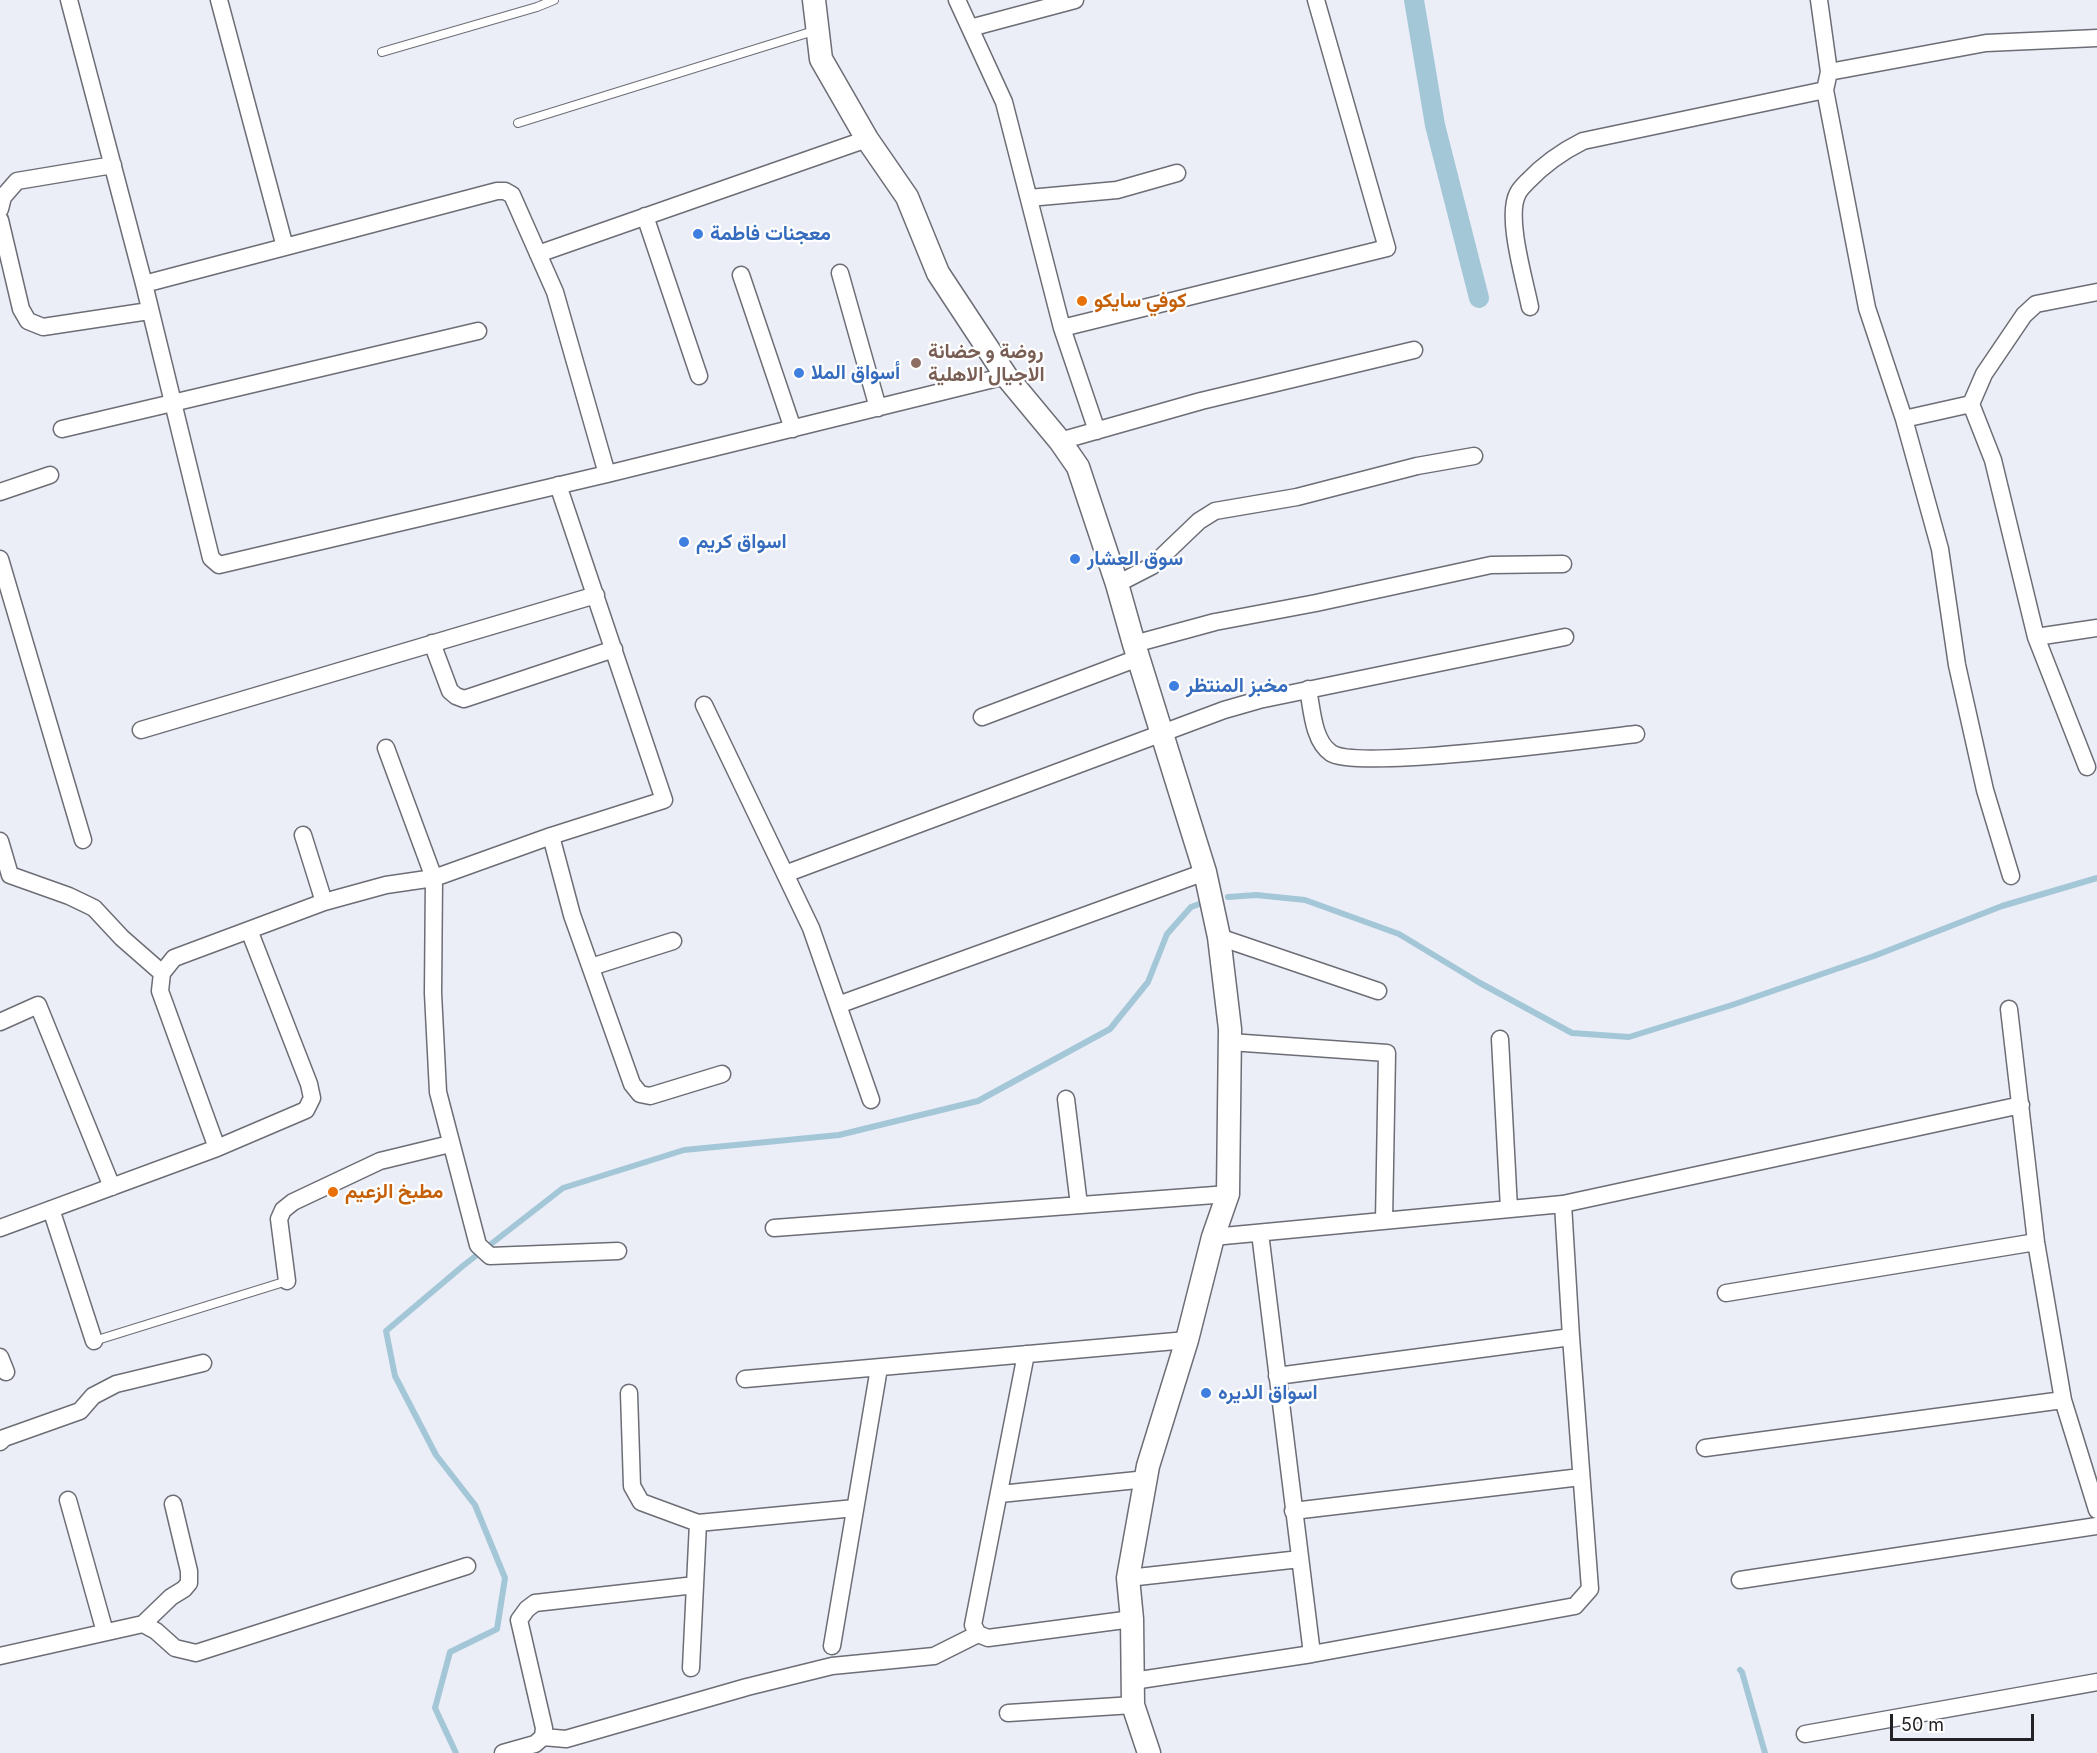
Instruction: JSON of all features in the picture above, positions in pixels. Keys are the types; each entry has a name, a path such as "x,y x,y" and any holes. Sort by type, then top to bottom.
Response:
{"street":[{"path":"69,0 144,284 211,558 219,565 607,474 1006,376"},
{"path":"219,0 285,247"},
{"path":"814,0 821,59 867,139 907,197 938,273 1006,376 1060,441 1078,467 1117,584 1205,872 1219,937 1230,1042 1228,1194 1213,1237 1187,1340 1148,1466 1128,1578 1132,1619 1133,1705 1149,1753"},
{"path":"957,0 1004,102 1062,328 1097,431"},
{"path":"970,28 1075,0"},
{"path":"1062,328 1387,248 1316,0"},
{"path":"1819,0 1829,72 1825,90 1867,308 1904,418 1940,549 1957,665 1985,790 2011,876"},
{"path":"1829,72 1986,42 2097,38"},
{"path":"1530,307 1513,212 1518,193 1541,167 1560,152 1583,141 1825,90"},
{"path":"538,254 867,139"},
{"path":"0,209 3,198 17,182 113,165"},
{"path":"1029,198 1116,190 1177,173"},
{"path":"144,284 497,190 505,191 512,195 555,292 607,474"},
{"path":"645,216 699,376"},
{"path":"0,220 21,309 28,321 43,327 149,311"},
{"path":"840,273 878,408"},
{"path":"741,275 793,429"},
{"path":"2087,767 2036,637 1993,460 1971,404 1984,374 2024,315 2036,304 2097,292"},
{"path":"62,429 478,331"},
{"path":"1060,441 1201,401 1414,350"},
{"path":"1904,418 1971,404"},
{"path":"1117,584 1152,566 1199,521 1215,511 1297,497 1417,466 1474,456"},
{"path":"0,492 50,475"},
{"path":"217,1148 160,991 162,973 174,958 324,902 386,885 434,878 551,836 664,800 558,485"},
{"path":"0,559 83,840"},
{"path":"982,717 1136,651 1215,622 1316,603 1491,565 1563,564"},
{"path":"141,730 596,595"},
{"path":"2036,637 2097,628"},
{"path":"785,874 1224,710 1308,689 1565,637"},
{"path":"432,643 450,691 464,699 614,649"},
{"path":"1308,689 1321,741 1331,753 1345,758 1393,758 1636,734"},
{"path":"704,705 811,928 871,1100"},
{"path":"386,748 434,878 432,974 434,1053 438,1092 450,1144 484,1251 532,1253 618,1251"},
{"path":"303,836 324,902"},
{"path":"551,836 572,915 632,1084 640,1094 650,1096 722,1074"},
{"path":"0,841 5,876 69,896 94,908 122,938 162,973"},
{"path":"838,1005 1205,872"},
{"path":"0,1228 217,1148 306,1110 312,1098 309,1084 249,930"},
{"path":"1219,937 1378,991"},
{"path":"591,967 673,941"},
{"path":"0,1022 38,1005 112,1187"},
{"path":"2009,1009 2036,1242 2062,1400 2097,1510"},
{"path":"1500,1039 1509,1209"},
{"path":"1230,1042 1387,1053 1384,1221"},
{"path":"1066,1099 1079,1205"},
{"path":"1213,1237 1563,1204 2021,1105"},
{"path":"287,1281 279,1219 284,1210 293,1202 380,1161 450,1144"},
{"path":"774,1227 1228,1194"},
{"path":"1133,1681 1312,1654 1575,1606 1590,1589 1563,1204"},
{"path":"51,1209 93,1341"},
{"path":"1260,1233 1312,1654"},
{"path":"1726,1293 2036,1242"},
{"path":"1277,1376 1571,1337"},
{"path":"745,1379 1187,1340"},
{"path":"1026,1354 973,1625 978,1634 988,1638 1132,1619"},
{"path":"0,1442 4,1438 80,1411 93,1396 116,1384 203,1363"},
{"path":"832,1646 879,1368"},
{"path":"628,1393 632,1486 641,1502 698,1523 855,1508"},
{"path":"1705,1448 2062,1400"},
{"path":"1293,1510 1581,1477"},
{"path":"1000,1494 1146,1479"},
{"path":"68,1500 105,1632"},
{"path":"0,1656 143,1624 171,1597 184,1589 189,1583 189,1571 173,1504"},
{"path":"691,1668 698,1523"},
{"path":"1740,1580 2097,1526"},
{"path":"1128,1578 1300,1559"},
{"path":"143,1624 156,1631 175,1648 196,1653 467,1566"},
{"path":"502,1753 535,1744 543,1737 544,1728 519,1620 527,1608 535,1603 695,1585"},
{"path":"543,1737 566,1739 747,1687 832,1666 934,1656 978,1634"},
{"path":"1805,1734 2097,1682"},
{"path":"1008,1713 1133,1705"}],"lane":[{"path":"382,52 554,0"},
{"path":"518,123 818,30"},
{"path":"93,1341 287,1281"}],"waterway":[{"path":"1414,0 1435,125 1479,298"},
{"path":"1228,897 1256,895 1305,900 1399,934 1480,983 1572,1033 1629,1037 1732,1005 1874,956 2002,906 2097,878"},
{"path":"456,1753 435,1708 450,1652 497,1629 505,1578 475,1505 436,1455 395,1376 386,1331 464,1265 563,1188 684,1150 839,1135 978,1101 1110,1029 1148,982 1167,934 1191,907 1202,903"},
{"path":"1740,1670 1765,1753"}],"place":[{"name":"معجنات فاطمة","path":"698,234"},
{"name":"كوفي سايكو","path":"1082,301"},
{"name":"روضة و حضانة الاجيال الاهلية","path":"916,363"},
{"name":"أسواق الملا","path":"799,373"},
{"name":"اسواق كريم","path":"684,542"},
{"name":"سوق العشار","path":"1075,559"},
{"name":"مخبز المنتظر","path":"1174,686"},
{"name":"مطبخ الزعيم","path":"333,1192"},
{"name":"اسواق الديره","path":"1206,1393"}]}
